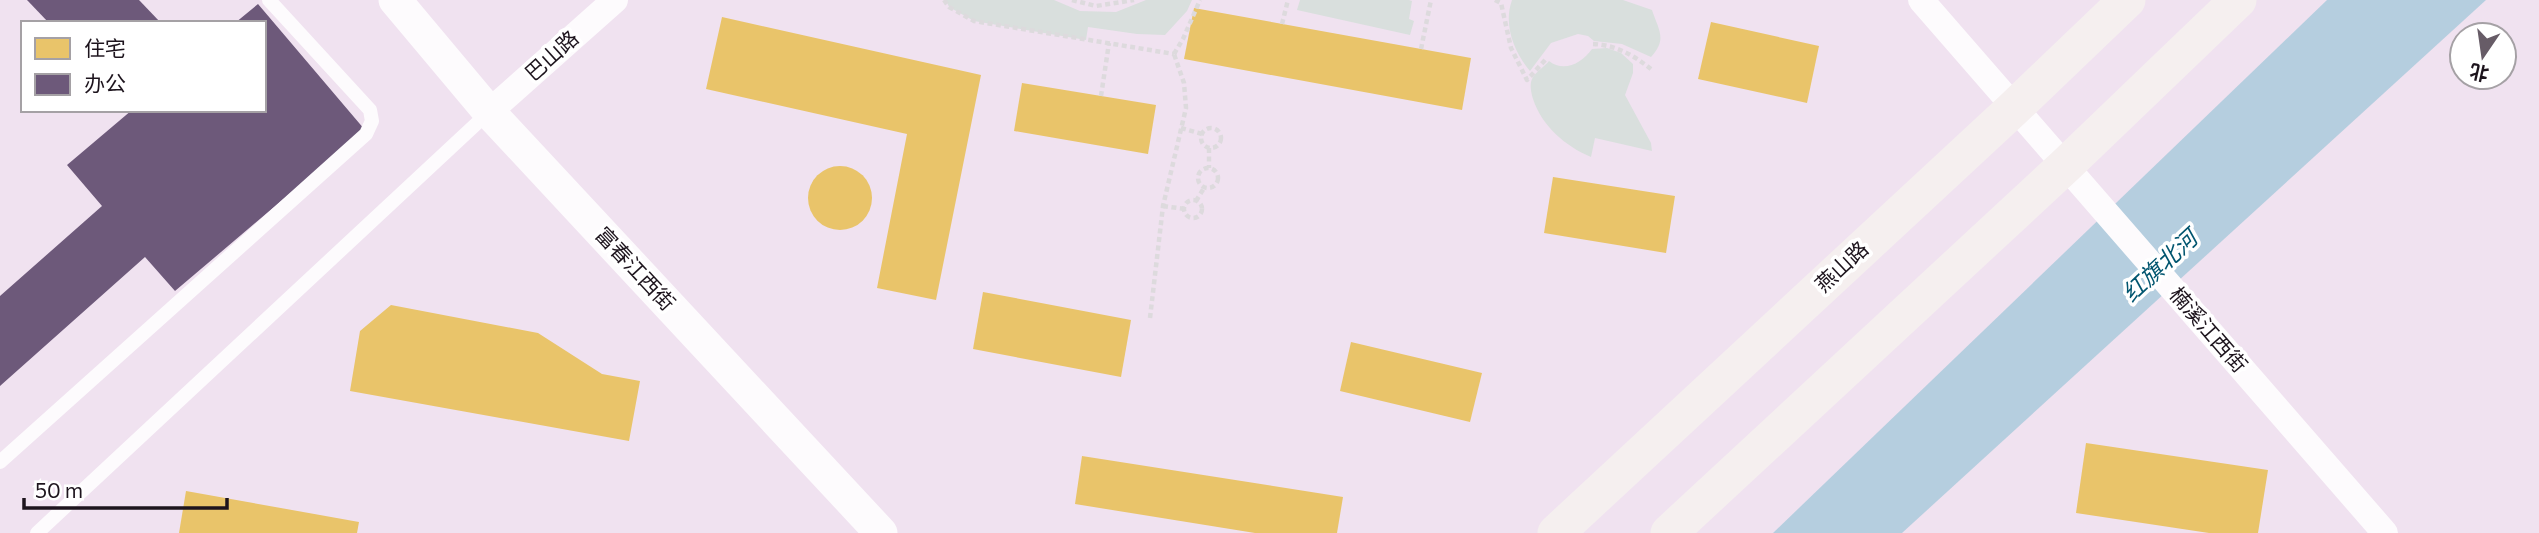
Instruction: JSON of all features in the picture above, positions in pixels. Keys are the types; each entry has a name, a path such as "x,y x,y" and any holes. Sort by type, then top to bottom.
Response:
{"main road":[{"name":"燕山路","path":"1556,533 2127,0"},
{"path":"1669,533 2066,165 2238,0"}],"street":[{"name":"富春江西街","path":"395,0 489,112 881,533"},
{"name":"巴山路","path":"489,112 615,0"},
{"name":"楠溪江西街","path":"1921,0 2385,533"}],"lane":[{"path":"0,462 366,134 372,121 370,110 269,0"},
{"path":"37,533 489,112"}],"path":[{"path":"944,0 948,7 974,21 1174,54"},
{"path":"1072,0 1096,6 1134,0"},
{"path":"1150,318 1163,205 1185,108 1184,83 1174,54 1200,0"},
{"path":"1282,24 1288,0"},
{"path":"1421,49 1432,0"},
{"path":"1495,0 1501,3 1511,48 1527,80 1547,58"},
{"path":"1101,96 1109,43"},
{"path":"1593,44 1608,44 1622,50 1651,69"},
{"path":"1181,128 1202,134"},
{"path":"1202,134 1210,128 1217,130 1221,136 1218,145 1209,148"},
{"path":"1202,134 1202,142 1209,148 1209,168"},
{"path":"1209,168 1216,172 1218,182 1210,188 1204,188 1198,177 1201,171 1209,168"},
{"path":"1196,201 1204,188"},
{"path":"1185,209 1189,202 1196,201"},
{"path":"1185,209 1188,217 1199,216 1202,208 1196,201"},
{"path":"1163,205 1185,209"}],"shaded area":[{"path":"946,0 1054,0 1080,11 1116,12 1146,0 1192,0 1187,11 1165,35 1088,27 1086,40 974,21 949,7"},
{"path":"1300,0 1409,0 1412,1 1409,19 1414,21 1410,35 1297,10"},
{"path":"1512,0 1623,0 1652,10 1660,34 1659,45 1651,57 1622,44 1594,41 1588,36 1578,34 1551,43 1530,71 1512,38 1509,19"},
{"path":"1607,48 1621,53 1633,64 1633,73 1625,95 1651,143 1652,151 1595,138 1591,157 1556,134 1537,109 1531,82 1549,61 1555,65 1572,65 1592,49"}],"water":[{"name":"红旗北河","path":"2327,0 2486,0 2463,21 2448,21 2448,35 1902,533 1773,533"}],"building: 住宅":[{"path":"1194,8 1471,58 1462,110 1184,59"},
{"path":"722,17 981,75 936,300 877,288 907,134 706,89"},
{"path":"1711,22 1819,46 1807,103 1698,79"},
{"path":"1022,83 1156,105 1148,154 1014,131"},
{"path":"834,166 846,166 863,175 870,186 870,210 863,221 846,230 834,230 822,225 813,216 808,204 808,192 813,180 822,171"},
{"path":"1553,177 1675,196 1666,253 1544,233"},
{"path":"983,292 1131,320 1121,377 973,349"},
{"path":"391,305 538,333 602,374 640,381 629,441 350,391 360,331"},
{"path":"1351,342 1482,373 1470,422 1340,391"},
{"path":"2086,443 2268,470 2258,533 2209,533 2076,513"},
{"path":"1082,456 1343,497 1337,533 1255,533 1075,504"},
{"path":"186,491 359,522 357,533 179,533"}],"building: 办公":[{"path":"27,0 139,0 159,21 47,21"},
{"path":"258,4 365,130 175,291 145,257 0,386 0,296 102,206 67,165 130,112 266,112 266,21 237,21"}]}
